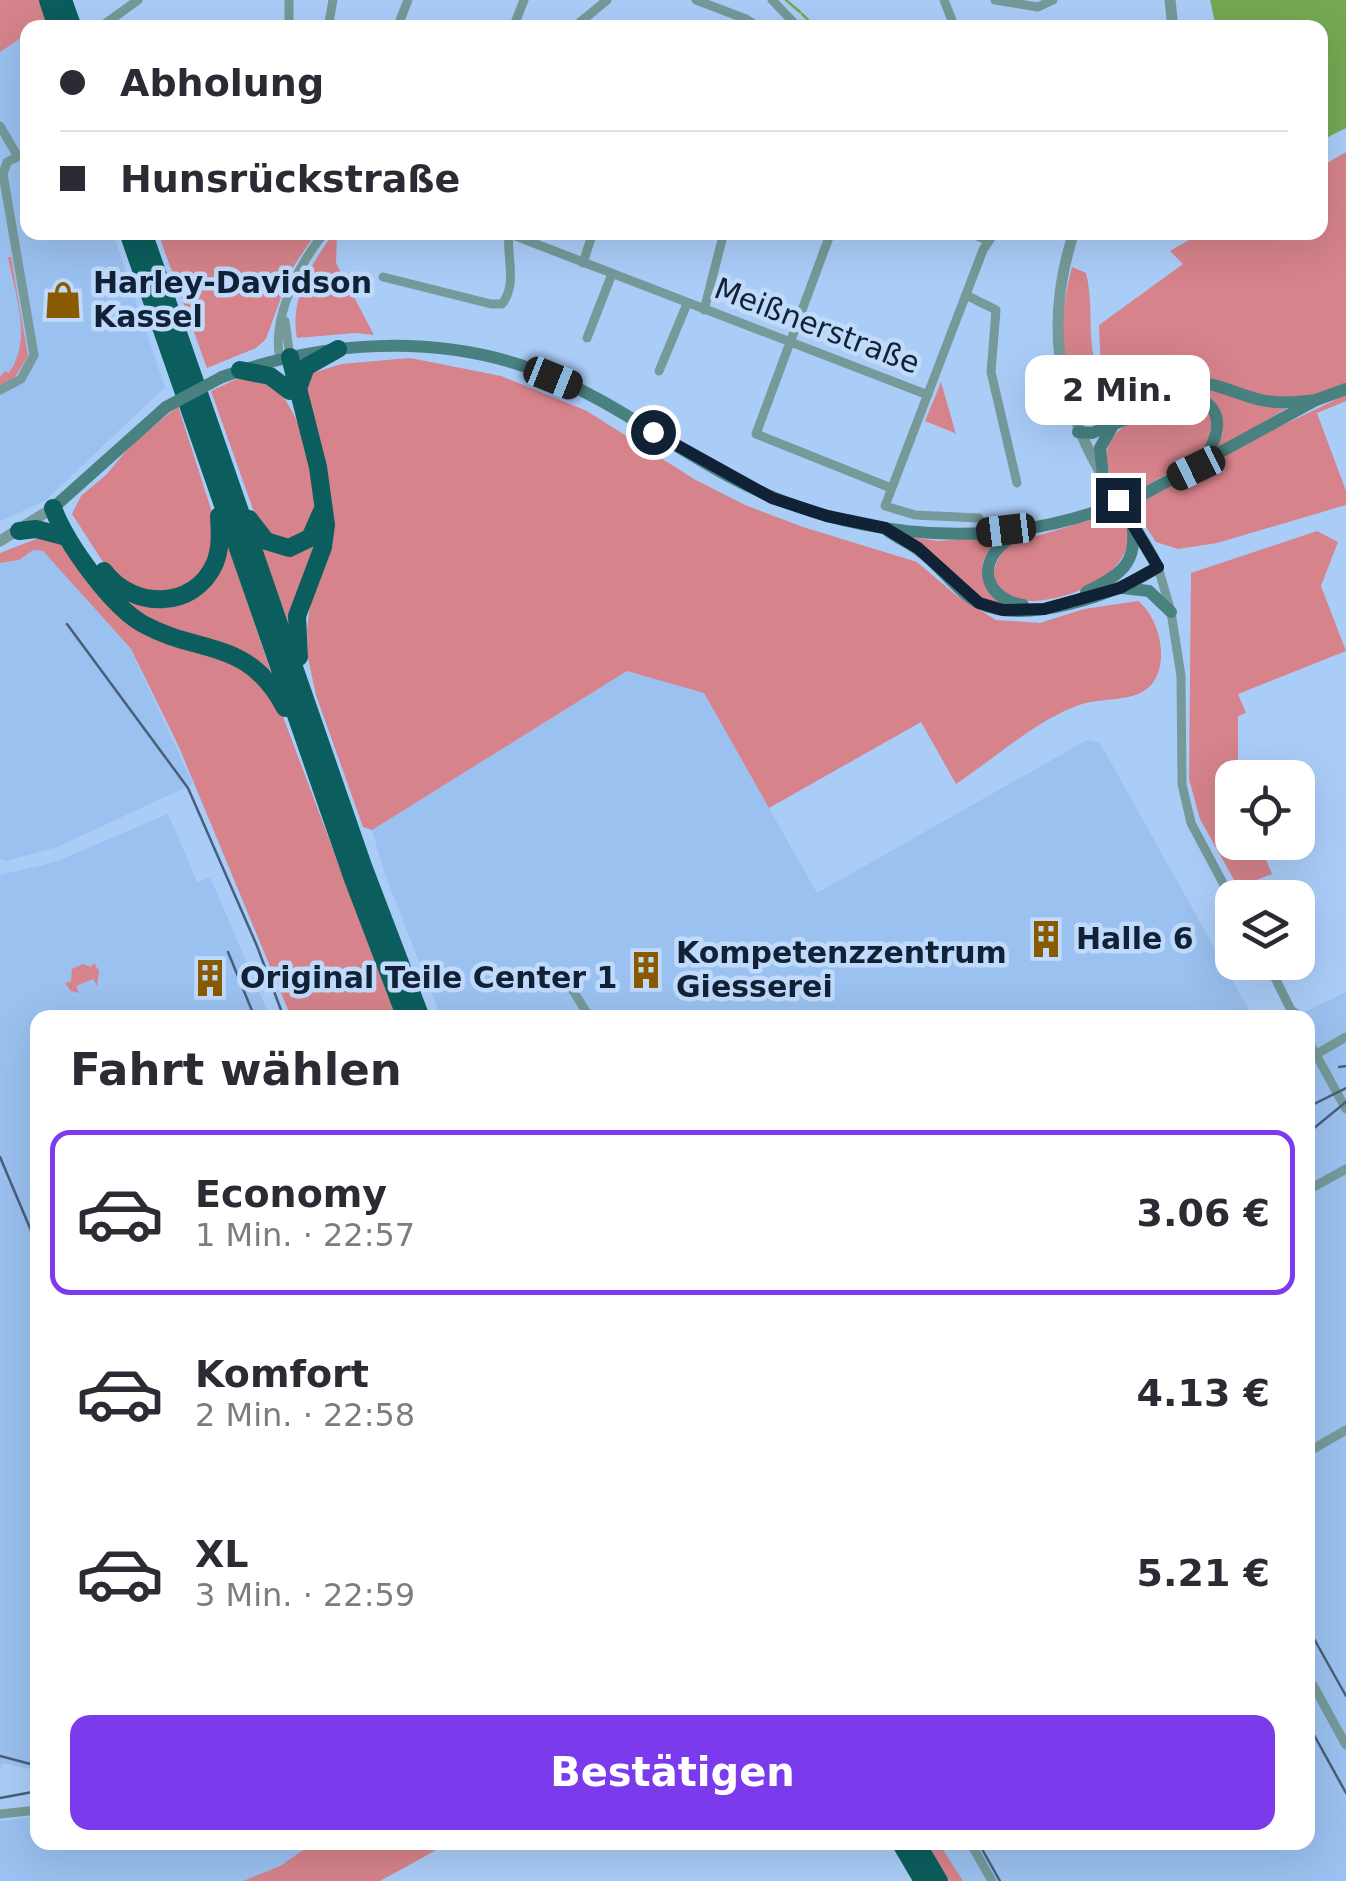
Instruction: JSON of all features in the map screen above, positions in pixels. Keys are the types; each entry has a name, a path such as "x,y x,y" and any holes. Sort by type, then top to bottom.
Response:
{"highway":[{"path":"131,240 403,1010"},
{"path":"147,240 377,905 418,1010"},
{"path":"294,389 306,367 338,349"},
{"path":"285,358 318,467 325,539 298,616 299,683"},
{"path":"231,373 270,376 294,389"},
{"path":"56,506 112,582 140,598 165,600 196,587 214,563 220,534 214,480"},
{"path":"234,492 262,537 283,548 310,538 323,502"},
{"path":"56,506 68,537 130,616 169,635 227,652 256,670 280,698 312,759"},
{"path":"19,531 36,529 68,537"},
{"path":"905,1850 922,1881"},
{"path":"921,1850 938,1881"}],"main road":[{"path":"56,506 166,407 231,373 338,349 423,347 481,355 533,369 573,386 772,498 827,516 885,528 976,534 1022,529 1095,512 1142,495 1316,400 1346,389"},
{"path":"1078,432 1092,419 1180,384 1201,382 1258,400 1316,400"},
{"path":"1064,391 1082,408 1103,414"},
{"path":"1078,432 1092,433 1184,396 1200,398 1211,406 1218,419 1217,436 1196,468"},
{"path":"1103,476 1100,448 1114,425"},
{"path":"1123,568 1134,545 1132,524"},
{"path":"885,528 918,548 979,603 1003,610 1044,609 1120,588 1156,564"},
{"path":"1022,529 1002,544 988,566 988,580 995,594 1007,602 1042,604 1082,593 1123,568 1156,564"},
{"path":"1120,588 1149,591 1171,612"}],"street":[{"path":"110,20 138,0"},
{"path":"583,20 607,0"},
{"path":"696,0 749,20"},
{"path":"772,0 791,20"},
{"path":"995,0 1038,7 1054,0"},
{"path":"0,126 20,151"},
{"path":"0,390 21,379 34,356 4,174 8,162 20,154"},
{"path":"285,358 277,337 303,265 320,240"},
{"path":"383,277 497,306 509,294 508,240"},
{"name":"Meißnerstraße","path":"526,240 928,395"},
{"path":"584,263 590,240"},
{"path":"704,310 722,240"},
{"path":"828,240 756,434 891,488"},
{"path":"979,518 914,515 888,509 885,503 989,240"},
{"path":"1068,240 1057,336 1064,391 1078,432 1156,564 1171,612 1182,676 1182,784 1191,823 1221,880"},
{"path":"587,338 612,274"},
{"path":"966,295 996,310 990,372 1017,483"},
{"name":"Meißnerstraße","path":"659,371 688,304"},
{"path":"0,540 56,506"},
{"path":"1276,980 1291,1010"},
{"path":"569,984 585,1010"},
{"path":"1315,1055 1346,1038"},
{"path":"1315,1062 1346,1109"},
{"path":"1315,1186 1346,1169"},
{"path":"1315,1448 1346,1430"},
{"path":"1315,1690 1346,1744"},
{"path":"0,1814 30,1811"},
{"path":"975,1850 992,1881"}],"shaded area":[{"path":"0,0 41,0 48,20 20,20 20,39 0,52"},
{"path":"1210,0 1346,0 1346,128 1328,137 1328,20 1214,20"},
{"path":"20,39 20,240 115,240 165,387 45,501 0,521 0,52"},
{"path":"1346,152 1346,401 1317,413 1346,491 1346,505 1217,543 1178,549 1156,542 1132,506 1248,442 1337,399 1292,405 1214,452 1223,433 1219,414 1194,393 1104,408 1082,403 1064,353 1063,319 1072,267 1086,273 1095,361 1099,375 1110,375 1101,373 1099,325 1183,264 1170,251 1189,240 1328,240 1328,162"},
{"path":"161,240 311,240 291,270 266,339 256,348 207,368"},
{"path":"329,240 337,240 336,263 374,335 297,338 299,295"},
{"path":"8,257 28,356 15,377 0,386 0,377 5,371 9,373 16,360 21,332"},
{"path":"410,358 501,376 587,411 694,479 745,505 917,562 957,596 996,620 1040,623 1084,609 1138,601 1152,617 1160,640 1157,674 1152,684 1137,694 1079,705 1047,720 956,784 921,722 769,808 704,693 627,671 372,830 363,827 316,695 308,658 312,591 326,556 305,392 313,373 341,364"},
{"path":"241,377 262,378 276,389 305,441 316,501 304,538 279,542 259,526 211,391"},
{"path":"941,382 956,434 925,421"},
{"path":"1179,400 1201,406 1213,419 1206,451 1139,490 1122,494 1110,473 1109,445 1126,425"},
{"path":"178,406 217,528 204,570 179,590 149,593 112,576 72,514 81,496 107,474 131,445"},
{"path":"1120,511 1128,532 1126,550 1115,567 1098,581 1054,598 1032,601 1013,599 997,589 995,566 1010,544"},
{"path":"318,531 291,630 259,541 267,547"},
{"path":"1317,531 1338,542 1321,586 1346,651 1238,694 1246,713 1238,716 1238,760 1215,760 1215,846 1200,819 1189,779 1191,573"},
{"path":"904,536 938,541 1003,536 987,553 982,572 988,590 1006,606 980,599"},
{"path":"41,537 57,538 102,593 251,671 282,714 393,1010 288,1010 179,747 131,649 43,551 33,550 19,560 0,563 0,553"},
{"path":"225,537 274,681 135,615 116,590 193,593"},
{"path":"33,550 43,551 131,650 193,784 57,847 6,861 0,859 0,563 19,560"},
{"path":"627,671 704,693 817,893 1087,740 1100,743 1215,949 1215,980 1232,980 1249,1010 438,1010 385,875 372,830"},
{"path":"168,814 197,882 210,877 267,1010 30,1010 30,1769 3,1763 0,1769 0,875 55,862"},
{"path":"1223,860 1266,860 1272,874 1256,880 1234,880"},
{"path":"94,963 99,971 97,986 93,979 76,986 79,993 71,991 65,983 71,981 72,969 83,964 91,967"},
{"path":"1346,992 1346,1881 963,1881 943,1850 1315,1850 1315,1010 1309,1010"},
{"path":"30,1817 30,1850 304,1850 280,1866 243,1881 0,1881 0,1821"},
{"path":"303,1850 436,1850 380,1881 243,1881 280,1866"},
{"path":"931,1850 943,1850 963,1881 949,1881"}],"waterway":[{"path":"786,0 800,12"},
{"path":"802,14 808,20"}],"railway":[{"path":"67,624 188,788 281,1010"},
{"path":"228,952 252,1010"},
{"path":"1339,1067 1346,1066"},
{"path":"1315,1104 1346,1088"},
{"path":"1315,1127 1346,1102"},
{"path":"0,1157 30,1228"},
{"path":"1315,1641 1346,1696"},
{"path":"1315,1737 1346,1793"},
{"path":"0,1756 30,1764"},
{"path":"0,1798 30,1792"},
{"path":"983,1850 1000,1881"}],"place":[{"name":"Harley-Davidson Kassel","path":"63,300"},
{"name":"Halle 6","path":"1046,939"},
{"name":"Kompetenzzentrum Giesserei","path":"646,970"},
{"name":"Original Teile Center 1","path":"210,978"}],"route":[{"path":"653,432 772,498 827,516 885,528 918,548 979,603 1003,610 1044,609 1120,588 1158,567 1118,500"}]}
